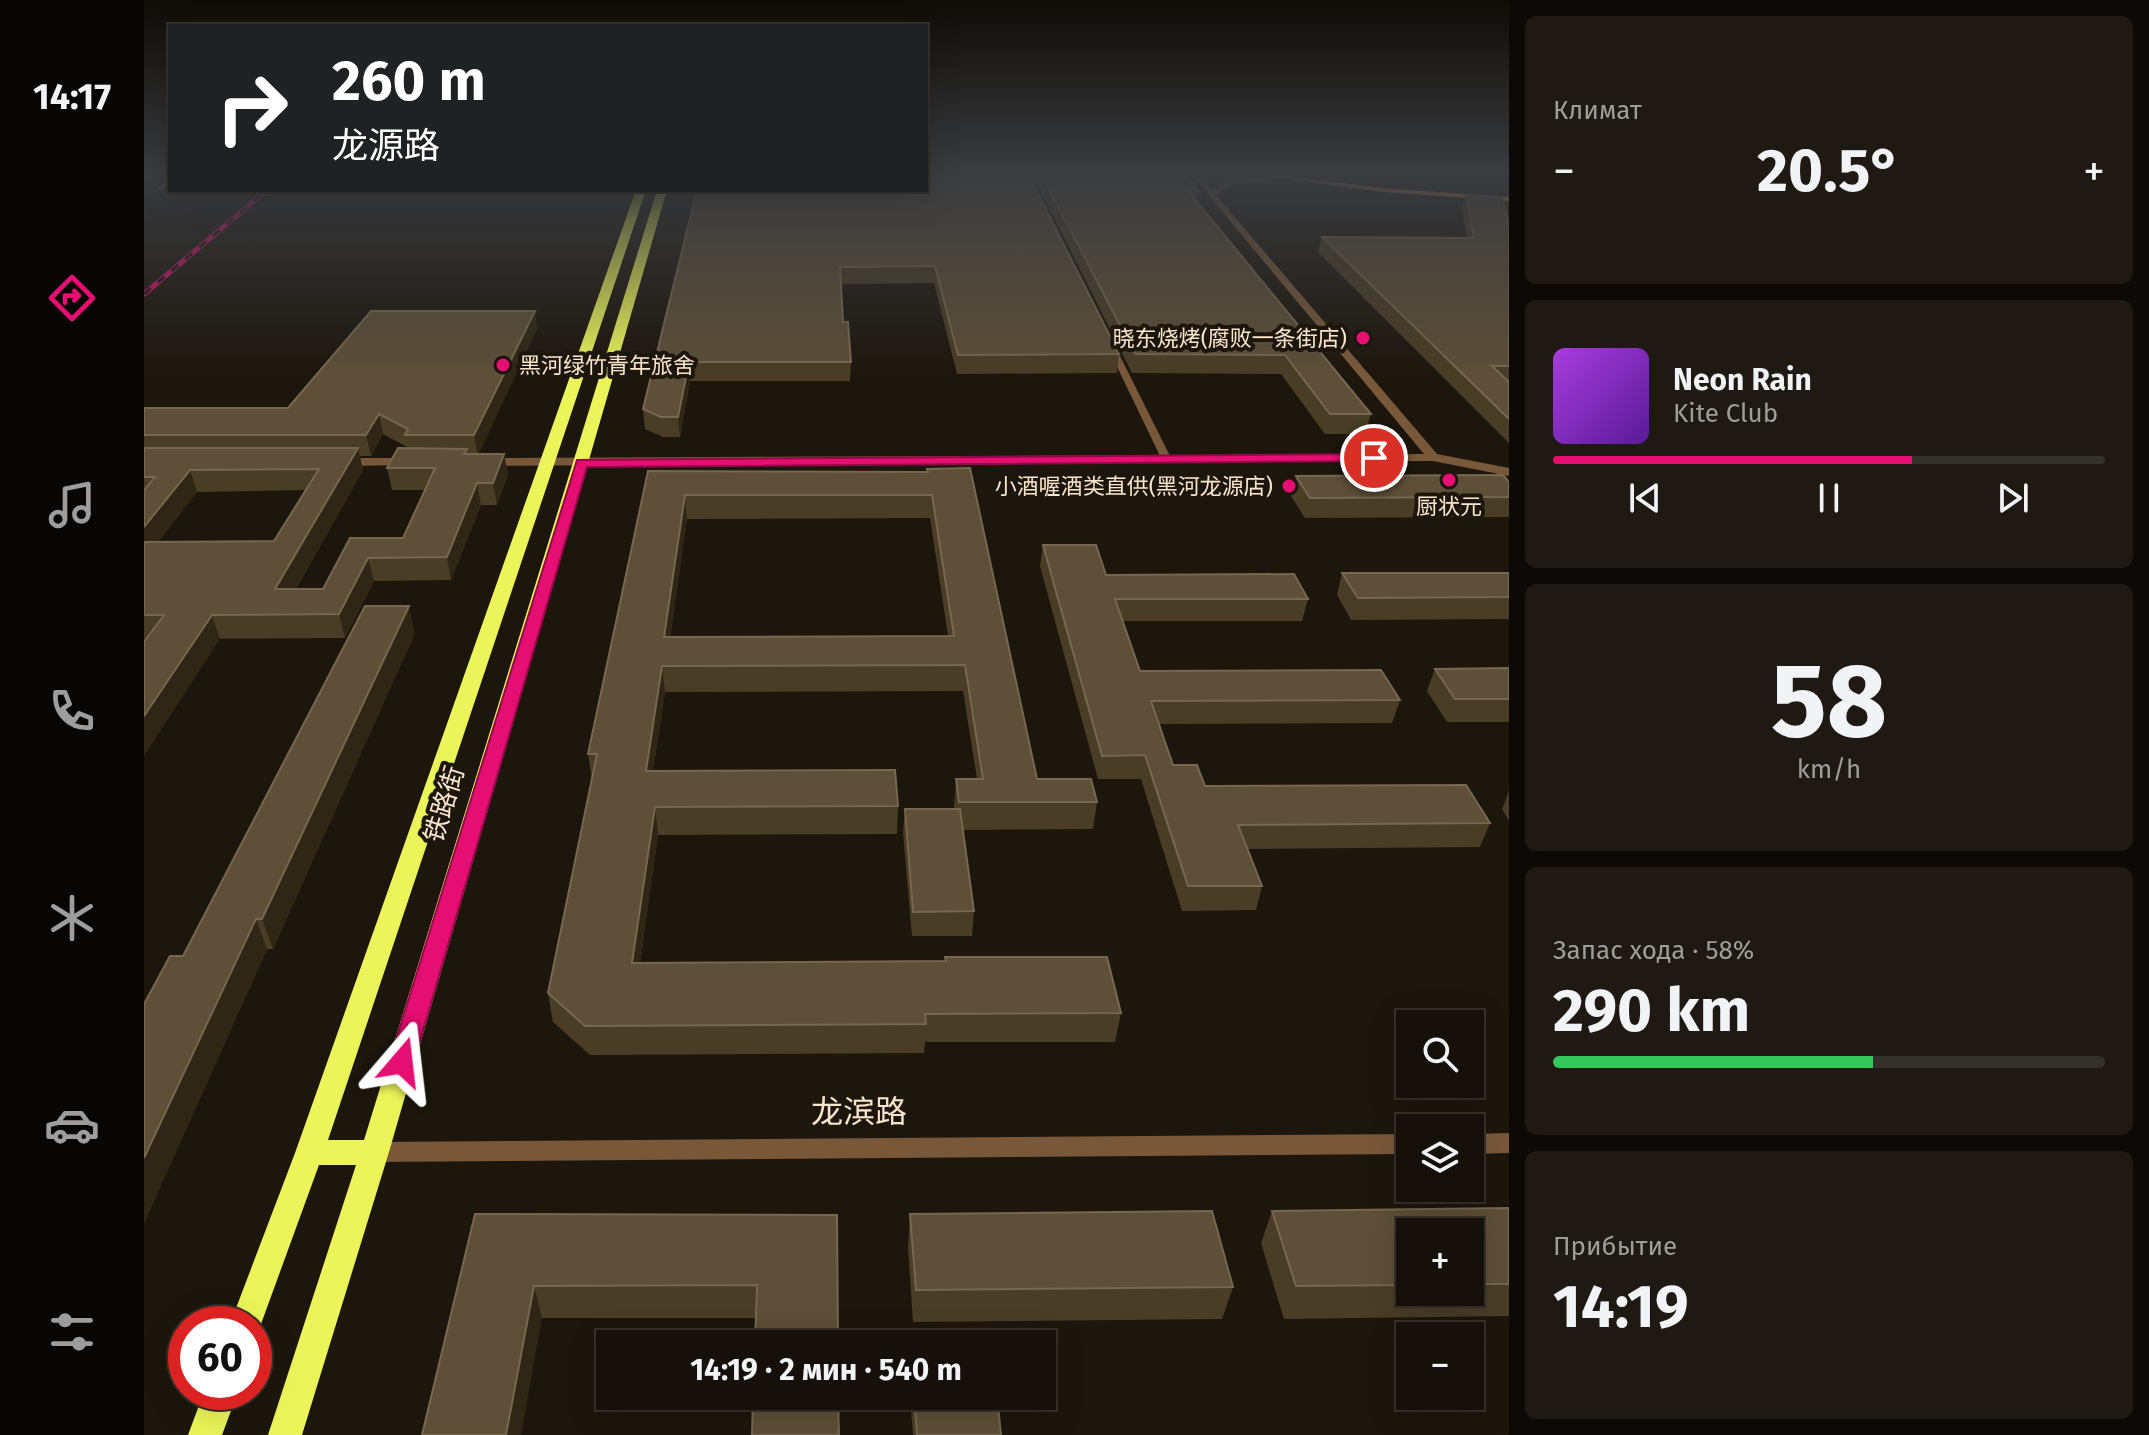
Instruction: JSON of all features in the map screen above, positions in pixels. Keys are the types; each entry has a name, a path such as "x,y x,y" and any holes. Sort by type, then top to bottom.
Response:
{"main road":[{"name":"铁路街","path":"253,1306 309,1153 623,241"},
{"name":"铁路街","path":"285,1435 375,1152 647,241"},
{"name":"龙滨路","path":"309,1153 375,1152"},
{"path":"205,1435 214,1410"}],"street":[{"path":"1251,241 1433,457"},
{"path":"471,462 1433,457 1509,472"},
{"path":"331,462 424,462"},
{"path":"1484,1144 1509,1143"},
{"name":"龙滨路","path":"375,1152 1396,1144"}],"lane":[{"path":"1104,331 1167,460"}],"building":[{"path":"684,241 1062,241 1119,354 958,355 935,266 840,267 843,322 848,322 851,362 689,362 678,417 661,417 643,409"},
{"path":"1076,241 1229,241 1371,414 1330,414 1285,355 1135,354"},
{"path":"1326,241 1509,241 1509,366 1492,366 1509,382 1509,419"},
{"path":"371,311 535,311 474,435 405,435 408,429 379,414 366,435 144,435 144,408 288,408"},
{"path":"144,448 358,448 275,589 323,589 350,538 403,538 435,468 387,468 398,448 467,449 464,454 504,454 493,483 477,483 447,557 368,558 339,614 212,615 144,716 144,642 164,615 144,615 144,542 274,541 319,469 190,470 144,527 144,490 155,477 144,477"},
{"path":"970,468 1037,779 1091,779 1097,802 959,802 956,779 983,779 965,665 662,666 646,771 895,770 898,806 655,807 632,963 1107,957 1121,1013 925,1014 926,1024 585,1026 548,993 597,754 588,754 648,471 928,472 927,469","holes":["685,495 932,495 954,636 664,637"]},
{"path":"1503,475 1509,482 1509,497 1310,498 1296,476"},
{"path":"1043,545 1096,545 1106,575 1294,574 1308,599 1115,599 1140,671 1381,670 1400,700 1151,701 1173,765 1197,765 1205,786 1466,785 1490,823 1238,825 1262,886 1188,886 1145,755 1102,756"},
{"path":"1342,573 1509,573 1509,597 1358,598"},
{"path":"365,606 409,606 262,919 256,919 144,1158 144,1004 170,956 183,956"},
{"path":"1509,668 1509,699 1455,699 1435,669"},
{"path":"905,809 960,809 974,911 913,912"},
{"path":"1509,1208 1509,1284 1484,1284 1484,1218 1396,1218 1396,1285 1296,1286 1272,1211"},
{"path":"1212,1211 1233,1287 916,1290 910,1214"},
{"path":"475,1214 837,1215 838,1330 755,1330 757,1285 534,1286 506,1435 422,1435"},
{"path":"753,1410 838,1410 839,1435 752,1435"},
{"path":"915,1410 998,1410 1001,1435 917,1435"}],"railway":[{"path":"144,294 207,241"}],"place":[{"name":"晓东烧烤(腐败一条街店)","path":"1363,338"},
{"name":"黑河绿竹青年旅舍","path":"503,365"},
{"name":"厨状元","path":"1449,480"},
{"name":"小酒喔酒类直供(黑河龙源店)","path":"1289,486"}],"route":[{"path":"402,1062 582,463 1374,458"}]}
